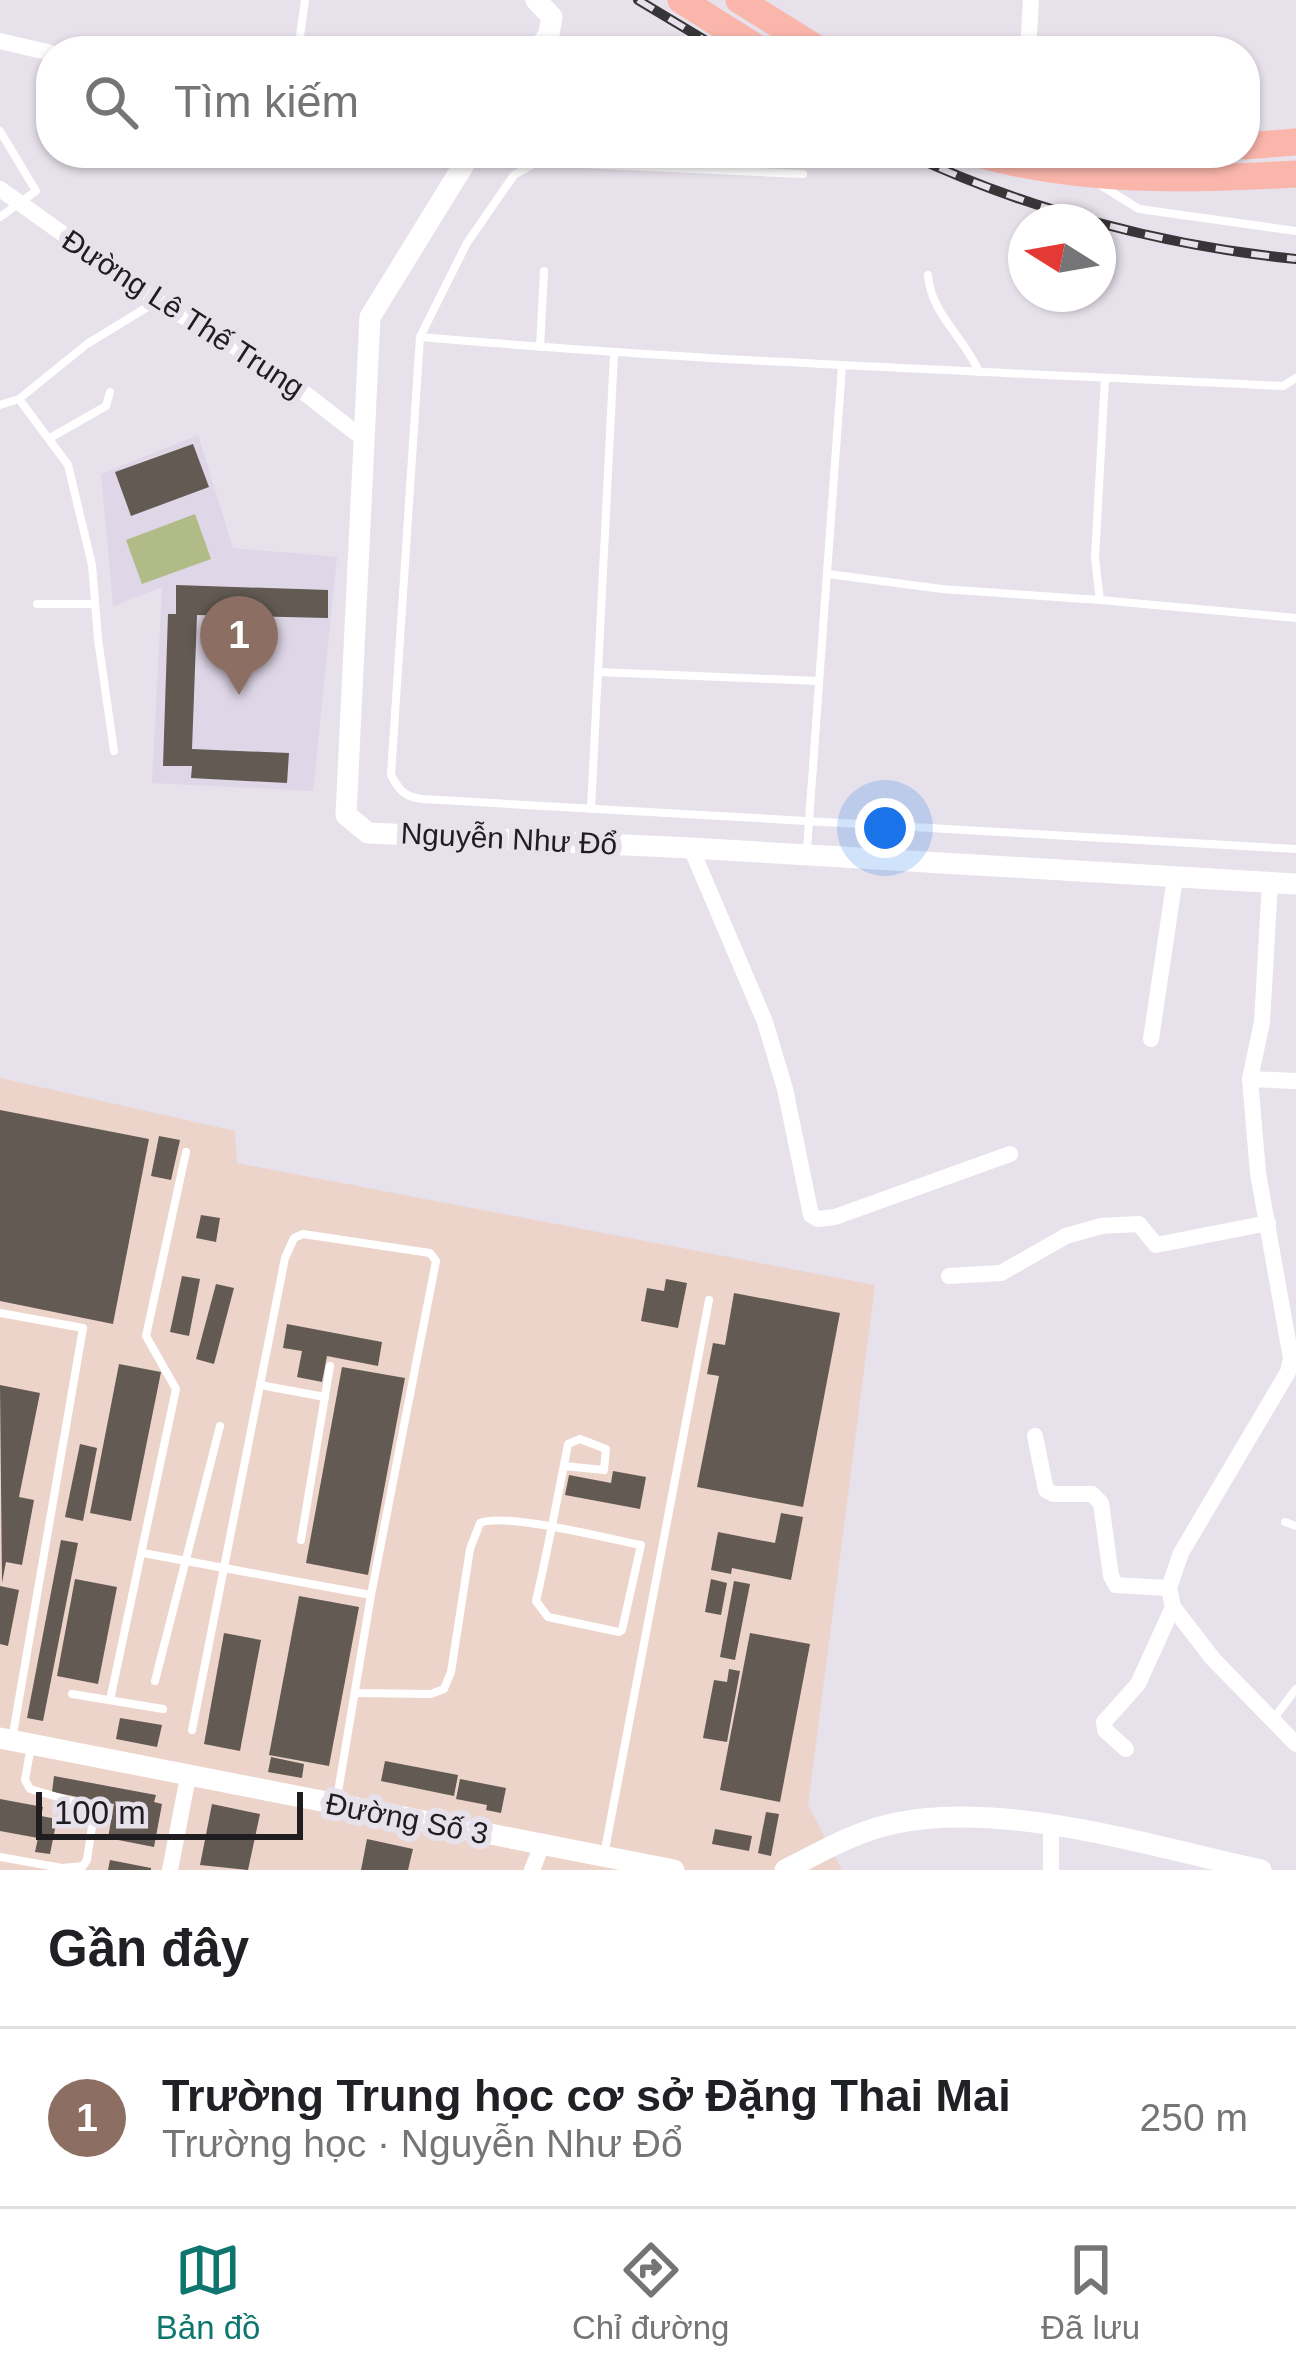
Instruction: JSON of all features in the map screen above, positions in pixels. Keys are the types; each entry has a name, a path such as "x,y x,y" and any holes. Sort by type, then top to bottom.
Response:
{"highway":[{"path":"681,0 738,36"},
{"path":"739,0 797,36"},
{"path":"1260,145 1296,142"},
{"path":"1113,168 1182,178 1296,174"}],"street":[{"path":"536,0 552,17 548,36"},
{"path":"1029,36 1031,0"},
{"path":"0,41 36,49"},
{"name":"Nguyễn Như Đổ","path":"462,168 370,317 346,814 368,833 1296,884"},
{"name":"Đường Lê Thế Trung","path":"0,189 157,301 275,370 365,440"},
{"path":"691,848 766,1022 811,1215 836,1217 1010,1154"},
{"path":"1151,1039 1175,878"},
{"path":"1126,1749 1105,1730 1104,1722 1138,1684 1171,1597 1180,1553 1288,1372 1291,1358 1258,1172 1250,1079 1262,1022 1270,883"},
{"path":"1250,1079 1296,1082"},
{"path":"949,1276 1001,1273 1066,1236 1101,1226 1139,1224 1156,1245 1268,1223"},
{"path":"1035,1436 1046,1490 1092,1494 1101,1503 1116,1585 1171,1597 1213,1659 1296,1744"},
{"name":"Đường Số 3","path":"14,1741 674,1870"},
{"path":"170,1870 188,1777"},
{"path":"785,1870 809,1864 849,1837 896,1823 957,1816 1051,1826 1262,1870"},
{"path":"1051,1826 1051,1870"},
{"path":"532,1870 542,1845"}],"lane":[{"path":"300,36 305,0"},
{"path":"0,131 37,191 0,217"},
{"path":"526,168 514,175 467,243 420,337 392,775 399,789 410,798 1296,849"},
{"path":"670,168 802,174"},
{"path":"1095,168 1139,209 1296,231"},
{"path":"540,347 544,271"},
{"path":"928,274 930,300 973,356 979,372"},
{"path":"0,405 19,398 87,344 157,301"},
{"path":"420,337 614,354 842,366 1283,386 1296,378"},
{"path":"591,808 614,354"},
{"path":"806,856 842,366"},
{"path":"1100,600 1095,558 1105,377"},
{"path":"50,438 106,406 110,392"},
{"path":"19,398 68,465 92,565 114,751"},
{"path":"828,574 942,589 1296,618"},
{"path":"37,604 95,604"},
{"path":"598,672 818,681"},
{"path":"110,1700 176,1389 146,1336 186,1152"},
{"path":"192,1730 286,1258 294,1238 303,1234 430,1253 436,1261 335,1805"},
{"path":"604,1857 709,1300"},
{"path":"0,1313 83,1328 14,1741 27,1786 42,1796 86,1805 94,1814 83,1866 71,1869 0,1857"},
{"path":"301,1540 330,1366"},
{"path":"260,1385 325,1397"},
{"path":"155,1681 220,1426"},
{"path":"355,1693 431,1694 444,1689 451,1672 470,1550 480,1523 500,1519 553,1529 641,1546 626,1623 619,1632 548,1617 536,1601 553,1529 564,1466 568,1444 575,1440 606,1449 604,1470 564,1466"},
{"path":"1285,1522 1296,1526"},
{"path":"143,1553 371,1594"},
{"path":"1274,1718 1296,1689"},
{"path":"72,1694 163,1709"}],"shaded area":[{"path":"198,435 233,548 337,557 313,791 152,783 162,587 113,606 101,474"},
{"path":"0,1078 235,1131 237,1163 875,1285 808,1805 842,1870 0,1870"}],"green space":[{"path":"195,514 211,559 142,584 126,540"}],"building":[{"path":"193,444 209,487 131,516 115,472"},
{"path":"176,585 328,590 328,618 197,615 192,749 289,753 287,783 191,778 192,766 163,766 168,614 176,614"},
{"path":"0,1110 149,1139 113,1324 0,1301"},
{"path":"159,1136 180,1140 171,1180 151,1176"},
{"path":"201,1215 220,1218 216,1242 196,1238"},
{"path":"182,1276 200,1279 189,1336 170,1332"},
{"path":"666,1279 687,1283 678,1328 641,1321 647,1288 664,1291"},
{"path":"216,1284 234,1288 214,1364 196,1359"},
{"path":"734,1293 840,1313 803,1507 697,1487 719,1376 707,1374 713,1343 725,1345"},
{"path":"287,1324 382,1342 378,1366 327,1356 322,1382 297,1377 302,1351 283,1348"},
{"path":"119,1364 161,1372 131,1521 90,1513"},
{"path":"342,1367 405,1378 368,1575 306,1563"},
{"path":"0,1385 40,1393 19,1497 34,1500 22,1565 6,1562 2,1583"},
{"path":"80,1444 97,1448 83,1521 65,1517"},
{"path":"613,1471 646,1477 640,1509 565,1495 569,1475 611,1483"},
{"path":"781,1513 803,1517 791,1580 732,1568 731,1574 711,1570 718,1532 775,1543"},
{"path":"61,1540 78,1543 43,1721 27,1718"},
{"path":"75,1579 117,1587 98,1684 57,1676"},
{"path":"711,1579 727,1583 721,1615 705,1612"},
{"path":"734,1581 750,1584 735,1660 720,1657"},
{"path":"0,1586 19,1590 8,1646 0,1644"},
{"path":"299,1596 359,1607 329,1766 269,1755"},
{"path":"224,1633 261,1640 240,1751 204,1744"},
{"path":"750,1633 810,1644 780,1802 720,1790"},
{"path":"729,1669 740,1671 727,1742 703,1738 714,1680 727,1682"},
{"path":"120,1718 162,1725 157,1747 116,1739"},
{"path":"271,1757 304,1764 302,1778 268,1772"},
{"path":"385,1761 458,1775 454,1796 381,1781"},
{"path":"54,1776 156,1795 154,1802 162,1804 154,1847 108,1838 114,1804 52,1792"},
{"path":"460,1779 506,1788 501,1813 456,1799"},
{"path":"0,1799 43,1807 41,1816 57,1819 50,1854 35,1852 38,1838 0,1831"},
{"path":"212,1804 260,1814 248,1870 200,1865"},
{"path":"766,1812 779,1814 771,1856 758,1853"},
{"path":"715,1829 752,1836 749,1851 712,1844"},
{"path":"367,1839 413,1849 408,1870 361,1870"},
{"path":"110,1860 151,1868 151,1870 108,1870"}],"railway":[{"path":"638,0 698,36"},
{"path":"942,168 1048,208 1147,235 1296,259"}],"place":[{"name":"Trường Trung học cơ sở Đặng Thai Mai","path":"239,695"}]}
